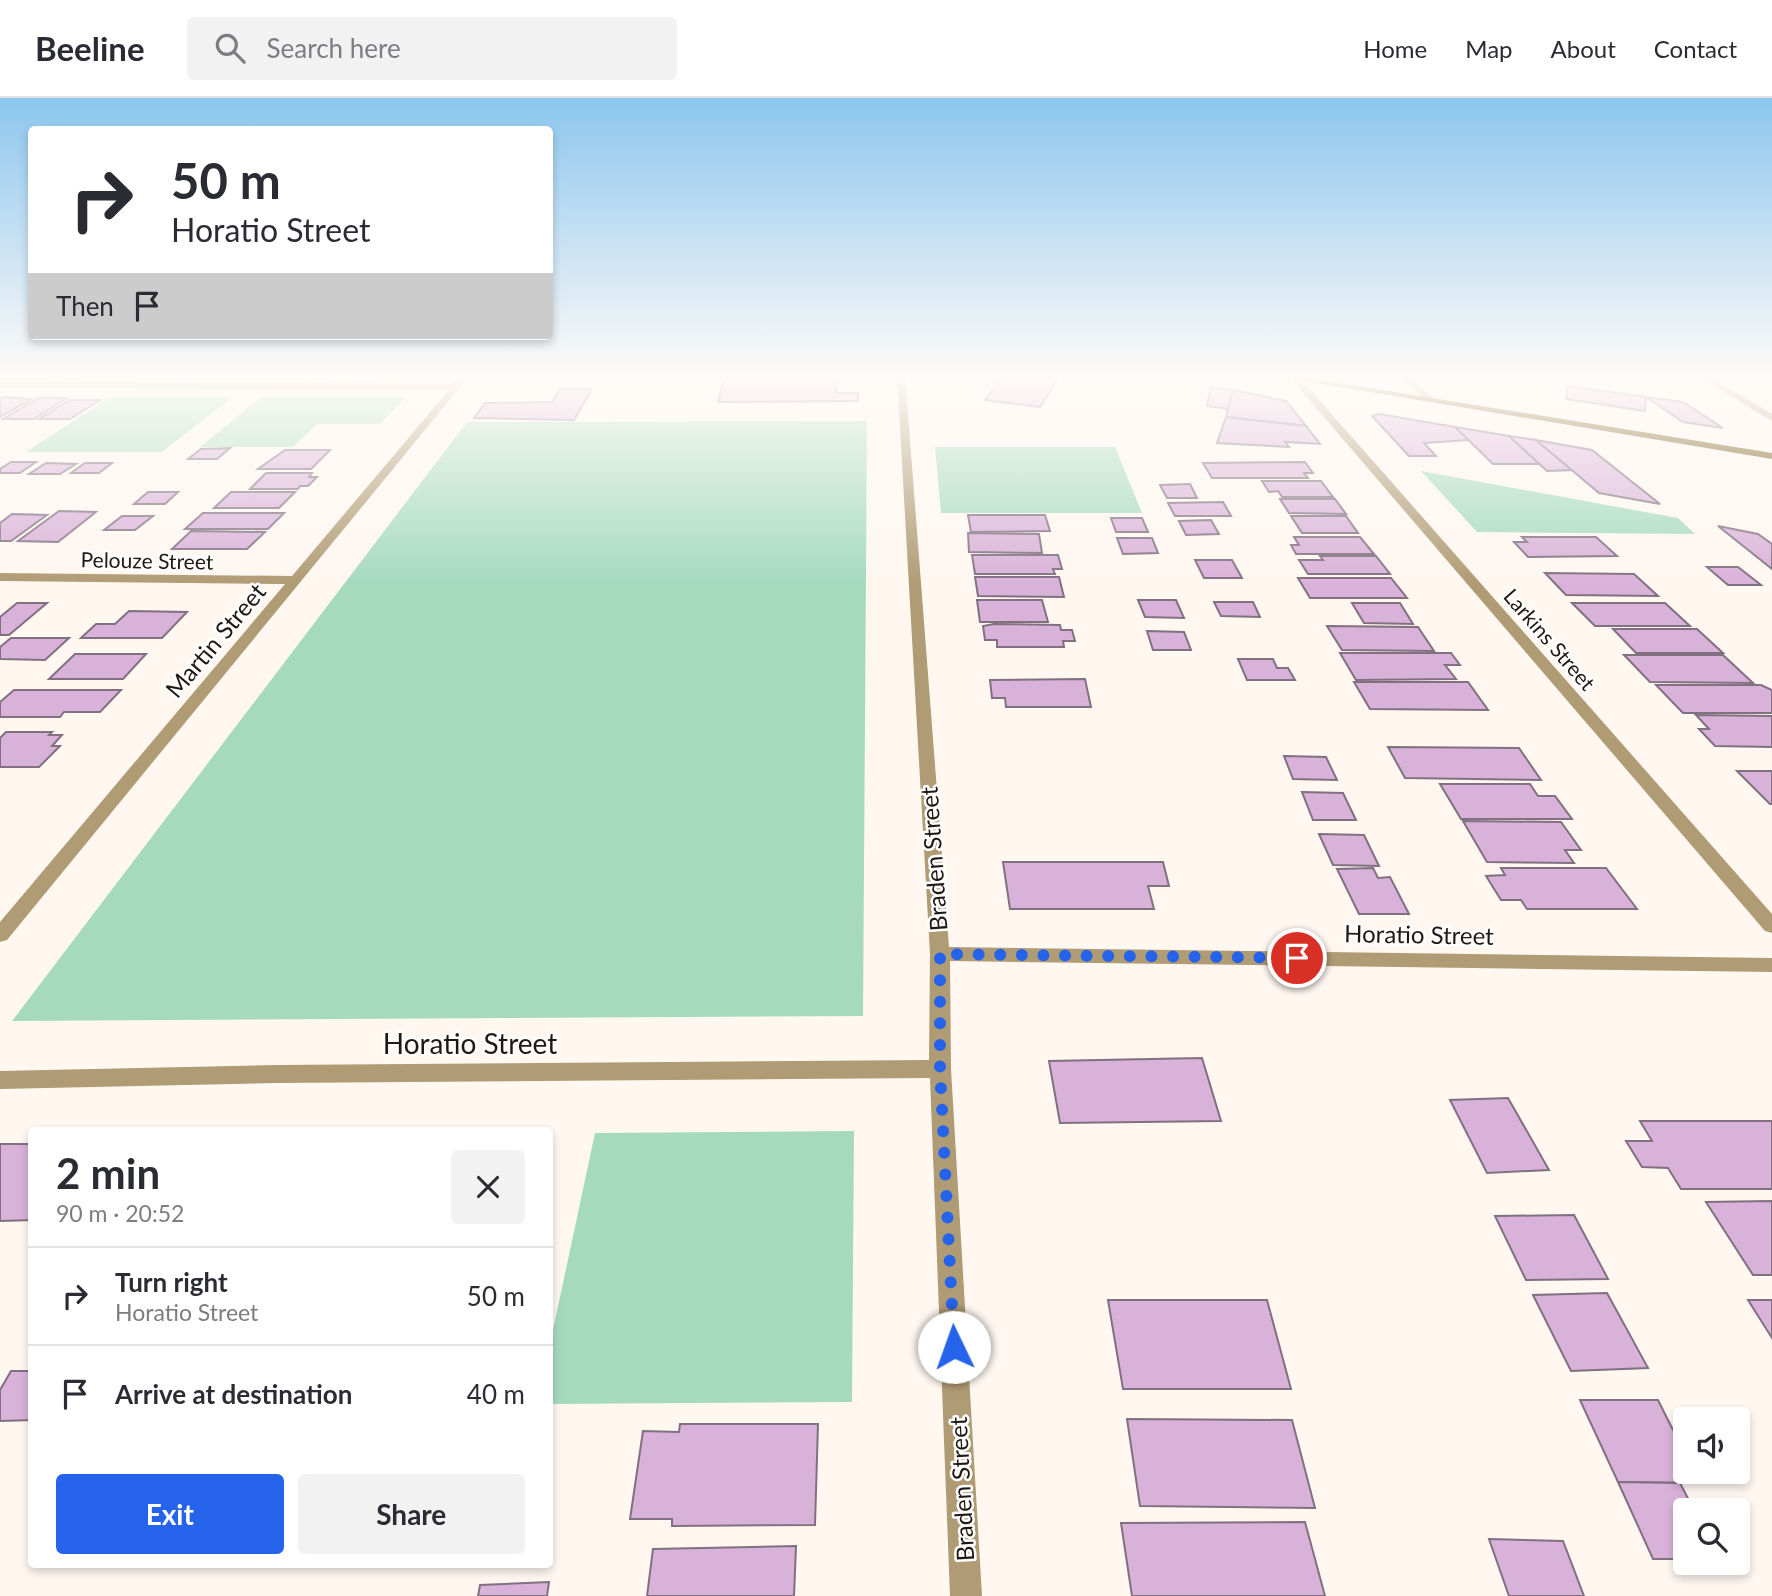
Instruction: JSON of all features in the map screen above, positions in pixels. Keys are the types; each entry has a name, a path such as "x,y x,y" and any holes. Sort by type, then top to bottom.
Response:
{"main road":[{"path":"1704,445 1772,456"}],"street":[{"name":"Martin Street","path":"0,934 407,445"},
{"name":"Braden Street","path":"906,445 940,954 940,1069 966,1596"},
{"name":"Larkins Street","path":"1353,445 1772,926"},
{"name":"Pelouze Street","path":"0,577 294,580"},
{"name":"Horatio Street","path":"940,954 1772,965"},
{"name":"Horatio Street","path":"0,1080 289,1074 940,1069"}],"green space":[{"path":"37,445 171,445 162,452 26,452"},
{"path":"203,445 295,445 293,447 200,447"},
{"path":"450,445 867,445 863,1016 12,1021"},
{"path":"935,447 1115,447 1142,513 941,513"},
{"path":"1421,471 1678,518 1695,534 1477,532"},
{"path":"854,1131 852,1402 553,1404 553,1330 595,1133"}],"building":[{"path":"1251,445 1287,445 1289,447"},
{"path":"1399,445 1426,445 1436,456 1409,456"},
{"path":"1473,445 1519,445 1540,464 1493,464"},
{"path":"1519,445 1542,445 1572,470 1547,471"},
{"path":"1542,445 1563,445 1592,450 1660,504 1599,493"},
{"path":"230,448 217,459 188,459 201,449"},
{"path":"285,450 330,450 311,469 258,469"},
{"path":"11,462 36,462 20,473 0,473 0,469"},
{"path":"1305,462 1313,473 1304,473 1308,478 1212,478 1203,463"},
{"path":"46,463 76,464 60,474 29,474"},
{"path":"85,463 112,463 99,473 71,473"},
{"path":"266,473 312,473 309,477 317,477 308,486 300,486 298,489 250,489"},
{"path":"1262,481 1321,481 1333,497 1282,497 1278,491 1269,492"},
{"path":"1190,484 1197,498 1167,498 1160,485"},
{"path":"148,492 178,492 165,504 134,504"},
{"path":"231,492 295,492 279,508 214,508"},
{"path":"1280,499 1335,499 1346,514 1289,513"},
{"path":"1223,502 1231,516 1175,516 1168,503"},
{"path":"59,511 96,512 58,542 18,541"},
{"path":"203,513 284,513 268,529 185,529"},
{"path":"12,514 47,515 11,541 0,541 0,523"},
{"path":"968,515 1045,515 1050,531 971,532"},
{"path":"122,516 153,516 135,530 104,530"},
{"path":"1291,516 1346,516 1358,533 1302,533"},
{"path":"1111,518 1142,518 1148,532 1116,532"},
{"path":"1211,520 1219,534 1186,535 1179,521"},
{"path":"1718,526 1758,534 1772,544 1772,569"},
{"path":"191,531 265,532 247,549 172,549"},
{"path":"968,533 1039,534 1042,553 969,552"},
{"path":"1294,537 1360,537 1374,554 1296,554 1291,545 1299,545"},
{"path":"1522,537 1596,537 1617,556 1528,557 1514,542 1527,542"},
{"path":"1117,538 1152,538 1158,553 1123,554"},
{"path":"972,555 1058,555 1062,569 1053,569 1055,574 975,574"},
{"path":"1320,556 1376,556 1390,574 1308,574 1299,560 1323,560"},
{"path":"1195,560 1232,560 1242,578 1204,578"},
{"path":"1707,567 1738,567 1761,585 1728,585"},
{"path":"1545,573 1634,574 1658,596 1566,595"},
{"path":"975,577 1059,577 1064,597 978,596"},
{"path":"1298,578 1391,578 1407,598 1310,598"},
{"path":"977,600 1042,600 1048,622 980,622"},
{"path":"1138,600 1176,600 1184,618 1145,617"},
{"path":"1214,602 1253,602 1260,617 1221,616"},
{"path":"17,603 47,603 9,635 0,635 0,617"},
{"path":"1352,603 1400,603 1413,624 1364,623"},
{"path":"1572,603 1665,603 1690,626 1595,626"},
{"path":"129,611 187,612 162,638 81,638 96,624 115,624"},
{"path":"1060,625 1061,630 1072,630 1075,641 1063,641 1064,647 997,647 997,640 985,640 983,626"},
{"path":"1327,626 1418,627 1434,651 1342,650"},
{"path":"1613,629 1697,629 1723,653 1636,653"},
{"path":"1147,631 1184,632 1191,650 1153,650"},
{"path":"11,638 69,638 45,660 0,659 0,647"},
{"path":"1340,653 1451,653 1460,665 1445,665 1456,679 1356,680"},
{"path":"75,654 146,654 123,679 49,679"},
{"path":"1624,655 1723,655 1753,683 1650,682"},
{"path":"1238,659 1273,659 1277,668 1288,668 1295,680 1247,680"},
{"path":"1085,679 1091,707 1006,707 1005,698 992,698 990,680"},
{"path":"1354,682 1468,682 1488,710 1370,709"},
{"path":"1656,685 1761,685 1772,690 1772,713 1683,713"},
{"path":"14,690 121,690 100,712 64,712 60,717 0,717 0,702"},
{"path":"1696,715 1772,716 1772,747 1715,746 1699,729 1709,729"},
{"path":"6,732 52,732 49,735 62,735 52,746 60,746 39,767 0,767 0,738"},
{"path":"1388,747 1519,748 1541,780 1405,778"},
{"path":"1284,756 1326,757 1337,780 1293,779"},
{"path":"1737,771 1772,771 1772,804 1770,804"},
{"path":"1440,784 1530,784 1538,796 1555,796 1572,819 1461,819"},
{"path":"1302,792 1343,793 1356,820 1313,820"},
{"path":"1463,821 1561,822 1581,850 1565,850 1574,863 1487,862"},
{"path":"1319,834 1364,835 1379,866 1333,865"},
{"path":"1003,862 1163,862 1169,886 1148,886 1154,909 1010,909"},
{"path":"1373,868 1378,878 1390,877 1409,914 1359,914 1337,869"},
{"path":"1501,868 1606,868 1637,909 1527,909 1521,900 1501,900 1486,876 1505,875"},
{"path":"1202,1058 1221,1121 1060,1123 1049,1061"},
{"path":"1508,1098 1549,1170 1487,1173 1450,1100"},
{"path":"1640,1121 1772,1121 1772,1189 1681,1189 1668,1168 1642,1167 1626,1141 1652,1141"},
{"path":"0,1144 28,1144 28,1220 0,1221"},
{"path":"1772,1201 1772,1275 1753,1275 1706,1202"},
{"path":"1574,1215 1608,1279 1526,1280 1495,1216"},
{"path":"1607,1293 1648,1368 1571,1371 1533,1295"},
{"path":"1108,1300 1267,1300 1291,1389 1123,1389"},
{"path":"1748,1300 1772,1300 1772,1338"},
{"path":"11,1371 28,1371 28,1420 0,1421 0,1390"},
{"path":"1580,1400 1658,1400 1673,1430 1673,1483 1618,1482"},
{"path":"1127,1419 1292,1420 1315,1508 1140,1506"},
{"path":"680,1424 818,1424 815,1525 672,1526 672,1519 630,1519 643,1431 679,1432"},
{"path":"1618,1482 1681,1484 1688,1498 1673,1498 1673,1559 1653,1559"},
{"path":"1305,1522 1325,1596 1132,1596 1121,1523"},
{"path":"1489,1539 1563,1541 1584,1596 1509,1596"},
{"path":"796,1546 794,1596 647,1596 653,1549"},
{"path":"549,1582 547,1596 478,1596 480,1585"}],"route":[{"path":"954,1347 940,1069 940,954 1297,958"}]}
